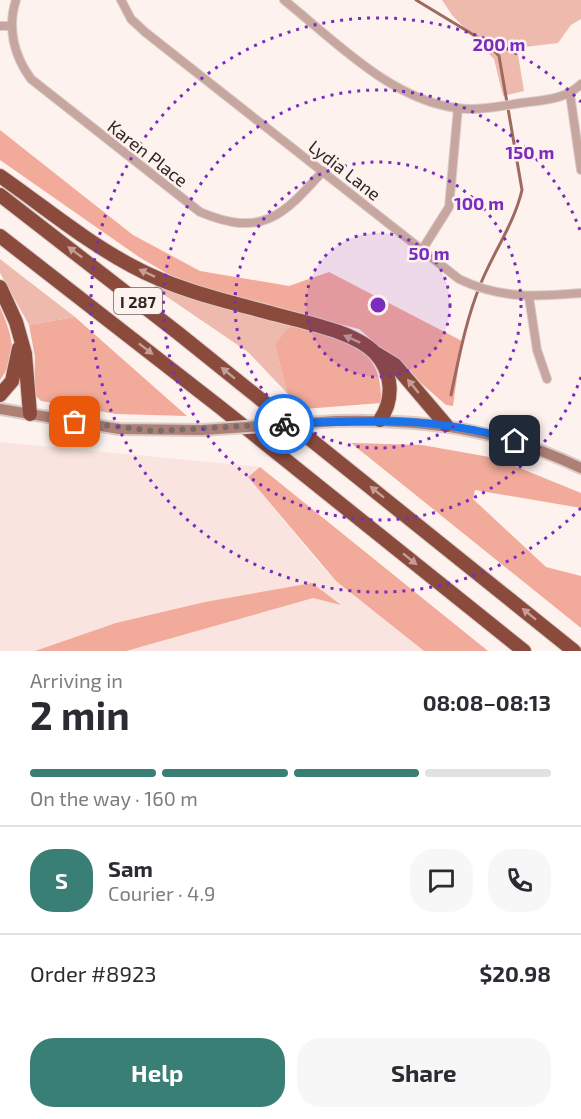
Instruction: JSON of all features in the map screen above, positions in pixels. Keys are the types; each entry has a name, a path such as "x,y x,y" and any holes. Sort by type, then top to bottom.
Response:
{"highway":[{"path":"0,176 132,266 204,295 327,329 358,341 395,365 446,425"},
{"name":"I 287","path":"0,195 170,326 574,651"},
{"name":"I 287","path":"0,236 221,408 524,651"},
{"path":"0,286 26,354 30,414"},
{"path":"0,395 8,387 15,374 20,334"},
{"path":"375,353 390,385 390,401 380,420"}],"main road":[{"path":"0,409 119,429 202,430 380,420 446,425 503,437 581,468"}],"street":[{"name":"Karen Place","path":"16,0 12,26 16,51 31,79 200,212 217,219 239,223 272,218 290,208 323,171"},
{"name":"Lydia Lane","path":"121,0 131,19 145,32 323,171 446,271 474,286 503,295 529,297 581,293"},
{"path":"286,1 400,89 435,103 458,108 512,105 570,94 581,84"},
{"path":"0,26 12,26"},
{"path":"570,94 581,170"},
{"path":"422,250 449,207 458,108"},
{"path":"529,297 537,350 547,379"}],"shaded area":[{"path":"442,0 581,0 581,19 571,25 558,43 517,48 524,91 503,96 494,59 452,15"},
{"path":"0,130 133,235 200,271 289,286 329,272 462,341 453,406 446,405 359,329 206,290 168,274 139,257 0,160"},
{"path":"0,259 75,317 29,325 0,273"},
{"path":"157,284 213,305 296,325 275,345 287,393 248,352 154,288"},
{"path":"0,307 10,335 12,352 0,380"},
{"path":"75,317 187,416 116,414 41,401 34,394 35,357 29,325"},
{"path":"296,325 344,341 368,357 375,368 380,384 381,403 304,409 287,393 275,345 287,329"},
{"path":"0,442 260,467 248,477 319,563 336,581 424,651 0,651"},
{"path":"351,443 422,445 495,458 581,493 581,508 475,490 473,499 546,567 581,576 581,628"},
{"path":"260,467 488,651 424,651 336,581 248,477"},
{"path":"312,583 341,605 313,598 126,651 35,651 116,623 205,602"}],"waterway":[{"path":"416,0 487,43 499,56 522,190 509,226 486,271 471,310 451,395"}],"way so far":[{"path":"75,422 119,429 155,431 284,424"}],"route":[{"path":"284,424 402,420 446,425 515,441"}]}
